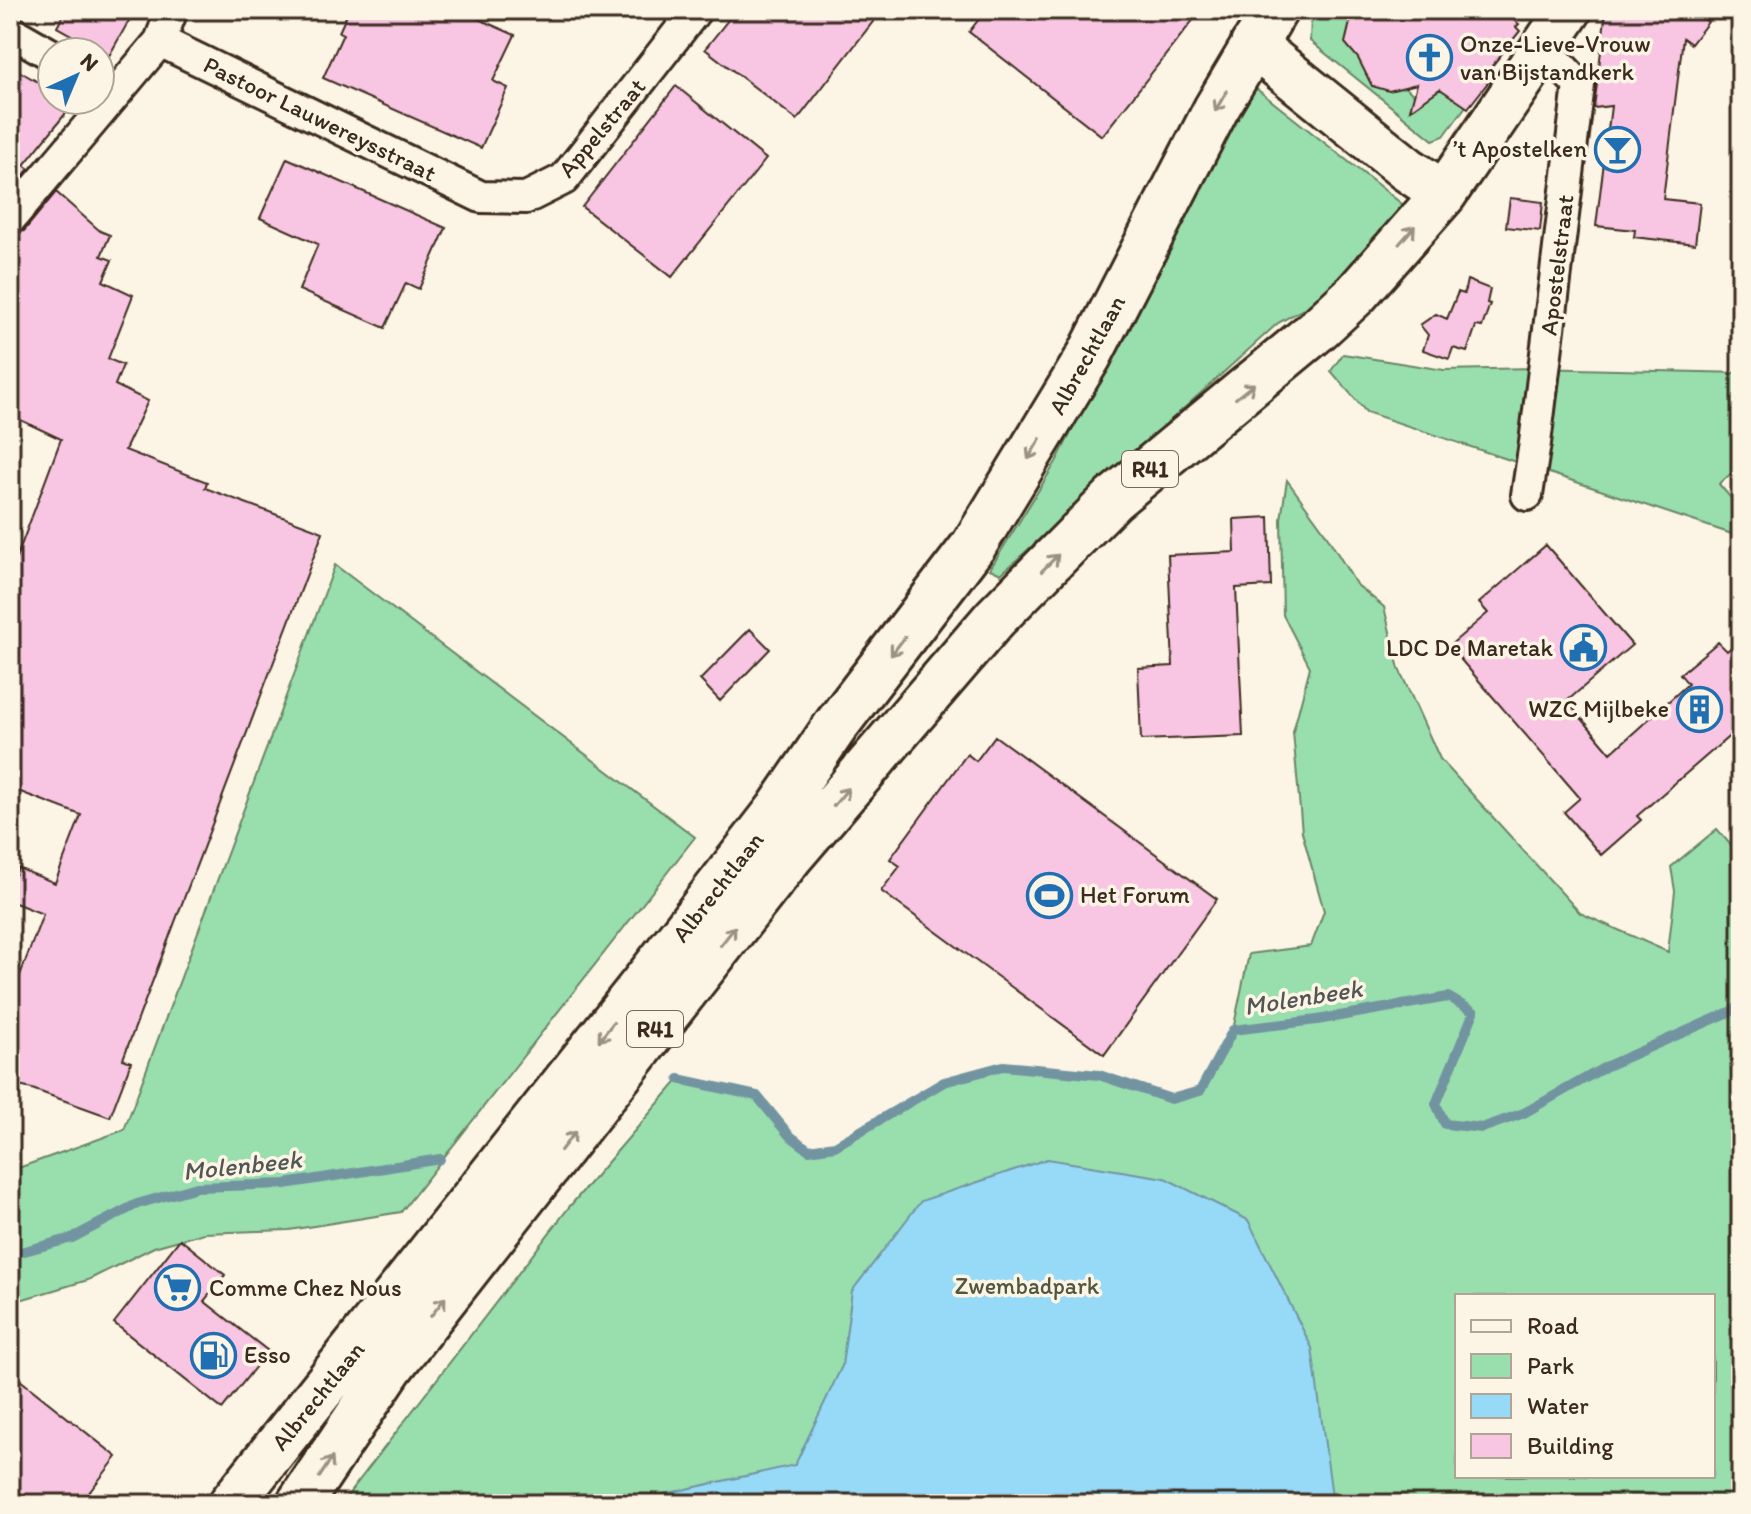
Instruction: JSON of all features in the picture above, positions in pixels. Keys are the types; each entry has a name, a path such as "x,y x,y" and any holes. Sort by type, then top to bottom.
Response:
{"main road":[{"name":"R41","path":"1444,194 1569,10"},
{"path":"1264,28 1407,169 1444,194"},
{"name":"Albrechtlaan","path":"231,1504 682,934 974,545 1089,356 1216,109 1264,28"},
{"name":"Albrechtlaan","path":"299,1504 390,1368 762,893 995,618 1113,499 1316,331 1356,294 1444,194"}],"street":[{"path":"116,81 160,41 172,10"},
{"name":"Appelstraat","path":"481,197 526,198 564,179 696,10"},
{"path":"10,31 36,46"},
{"name":"Pastoor Lauwereysstraat","path":"160,41 481,197"},
{"name":"Apostelstraat","path":"1527,495 1579,85 1544,48"},
{"path":"10,219 87,116"}],"green space":[{"path":"1317,10 1346,10 1359,20 1405,87 1414,95 1438,82 1466,106 1444,136 1433,140 1310,41 1311,18"},
{"path":"1249,83 1402,204 1401,242 1345,286 1278,323 1001,574 990,569 1056,462"},
{"path":"1343,354 1444,370 1534,368 1741,373 1741,465 1719,484 1741,510 1741,537 1366,412 1331,371"},
{"name":"Zwembadpark","path":"1287,480 1324,531 1356,584 1384,607 1399,669 1440,759 1580,913 1668,952 1675,891 1671,867 1717,829 1741,857 1741,1504 341,1504 570,1206 679,1079 757,1096 789,1135 809,1150 835,1146 944,1082 1003,1066 1099,1075 1171,1099 1200,1091 1233,1030 1249,954 1311,946 1324,911 1302,832 1293,732 1310,667 1283,615 1281,519"},
{"path":"335,565 695,837 401,1212 289,1230 204,1233 154,1247 88,1280 10,1303 10,1171 124,1130"}],"water":[{"path":"1047,1159 1165,1178 1248,1220 1312,1348 1333,1504 664,1504 664,1494 795,1465 842,1366 852,1291 921,1201"}],"building":[{"path":"66,10 135,10 116,44 116,36 73,36 57,27"},
{"path":"349,10 458,10 515,35 493,81 508,88 481,148 323,78 343,34 339,32"},
{"path":"736,10 882,10 797,120 705,49"},
{"path":"986,10 1201,10 1102,136 969,32"},
{"name":"Onze-Lieve-Vrouw van Bijstandkerk","path":"1353,10 1500,10 1519,24 1516,27 1520,31 1487,72 1493,76 1468,108 1440,89 1410,110 1417,84 1389,91 1372,86 1358,58 1345,43"},
{"path":"1606,10 1694,10 1708,22 1691,44 1683,38 1663,199 1700,203 1695,244 1634,237 1635,230 1596,226 1611,106 1594,108"},
{"path":"10,66 36,81 36,116 64,116 24,165 29,169 10,191"},
{"path":"676,86 766,159 672,277 582,207"},
{"path":"287,158 446,228 419,289 406,283 385,328 299,290 318,244 260,218"},
{"path":"56,192 100,231 110,235 101,256 112,260 103,281 133,295 108,359 123,365 115,385 148,401 125,450 207,482 205,488 323,532 123,1059 131,1062 110,1117 10,1084 10,1002 43,914 10,901 10,888 18,868 55,883 81,815 10,788 10,575 61,439 10,415 10,237 24,231"},
{"path":"1510,198 1543,202 1540,231 1506,227"},
{"path":"1467,280 1490,289 1487,303 1490,304 1482,327 1476,326 1467,352 1453,348 1449,359 1423,350 1428,335 1420,325 1436,314 1447,319 1458,292 1464,294"},
{"path":"1269,517 1271,586 1236,588 1243,736 1141,740 1138,668 1173,666 1168,555 1235,552 1234,519"},
{"name":"WZC Mijlbeke","path":"1546,545 1632,645 1567,701 1611,753 1688,684 1680,674 1718,642 1727,651 1741,639 1741,726 1637,816 1641,820 1601,855 1564,812 1580,798 1449,646 1488,613 1479,603"},
{"path":"750,629 770,649 720,701 700,680"},
{"name":"Het Forum","path":"995,736 1217,899 1104,1055 881,891 900,866 890,859 967,754 976,761"},
{"path":"180,1239 225,1275 204,1301 268,1351 222,1409 114,1323"},
{"path":"10,1372 117,1457 80,1504 10,1504"}],"waterway":[{"name":"Molenbeek","path":"679,1079 757,1096 789,1135 809,1150 835,1146 944,1082 1003,1066 1099,1075 1171,1099 1200,1091 1233,1030 1317,1020 1448,997 1474,1012 1436,1104 1445,1124 1482,1128 1524,1113 1607,1066 1741,1007"},
{"name":"Molenbeek","path":"10,1255 72,1238 137,1204 197,1187 285,1184 440,1159"}],"place":[{"name":"Onze-Lieve-Vrouw van Bijstandkerk","path":"1429,58"},
{"name":"’t Apostelken","path":"1618,149"},
{"name":"LDC De Maretak","path":"1584,648"},
{"name":"WZC Mijlbeke","path":"1700,709"},
{"name":"Het Forum","path":"1049,895"},
{"name":"Comme Chez Nous","path":"178,1288"},
{"name":"Esso","path":"213,1355"}]}
